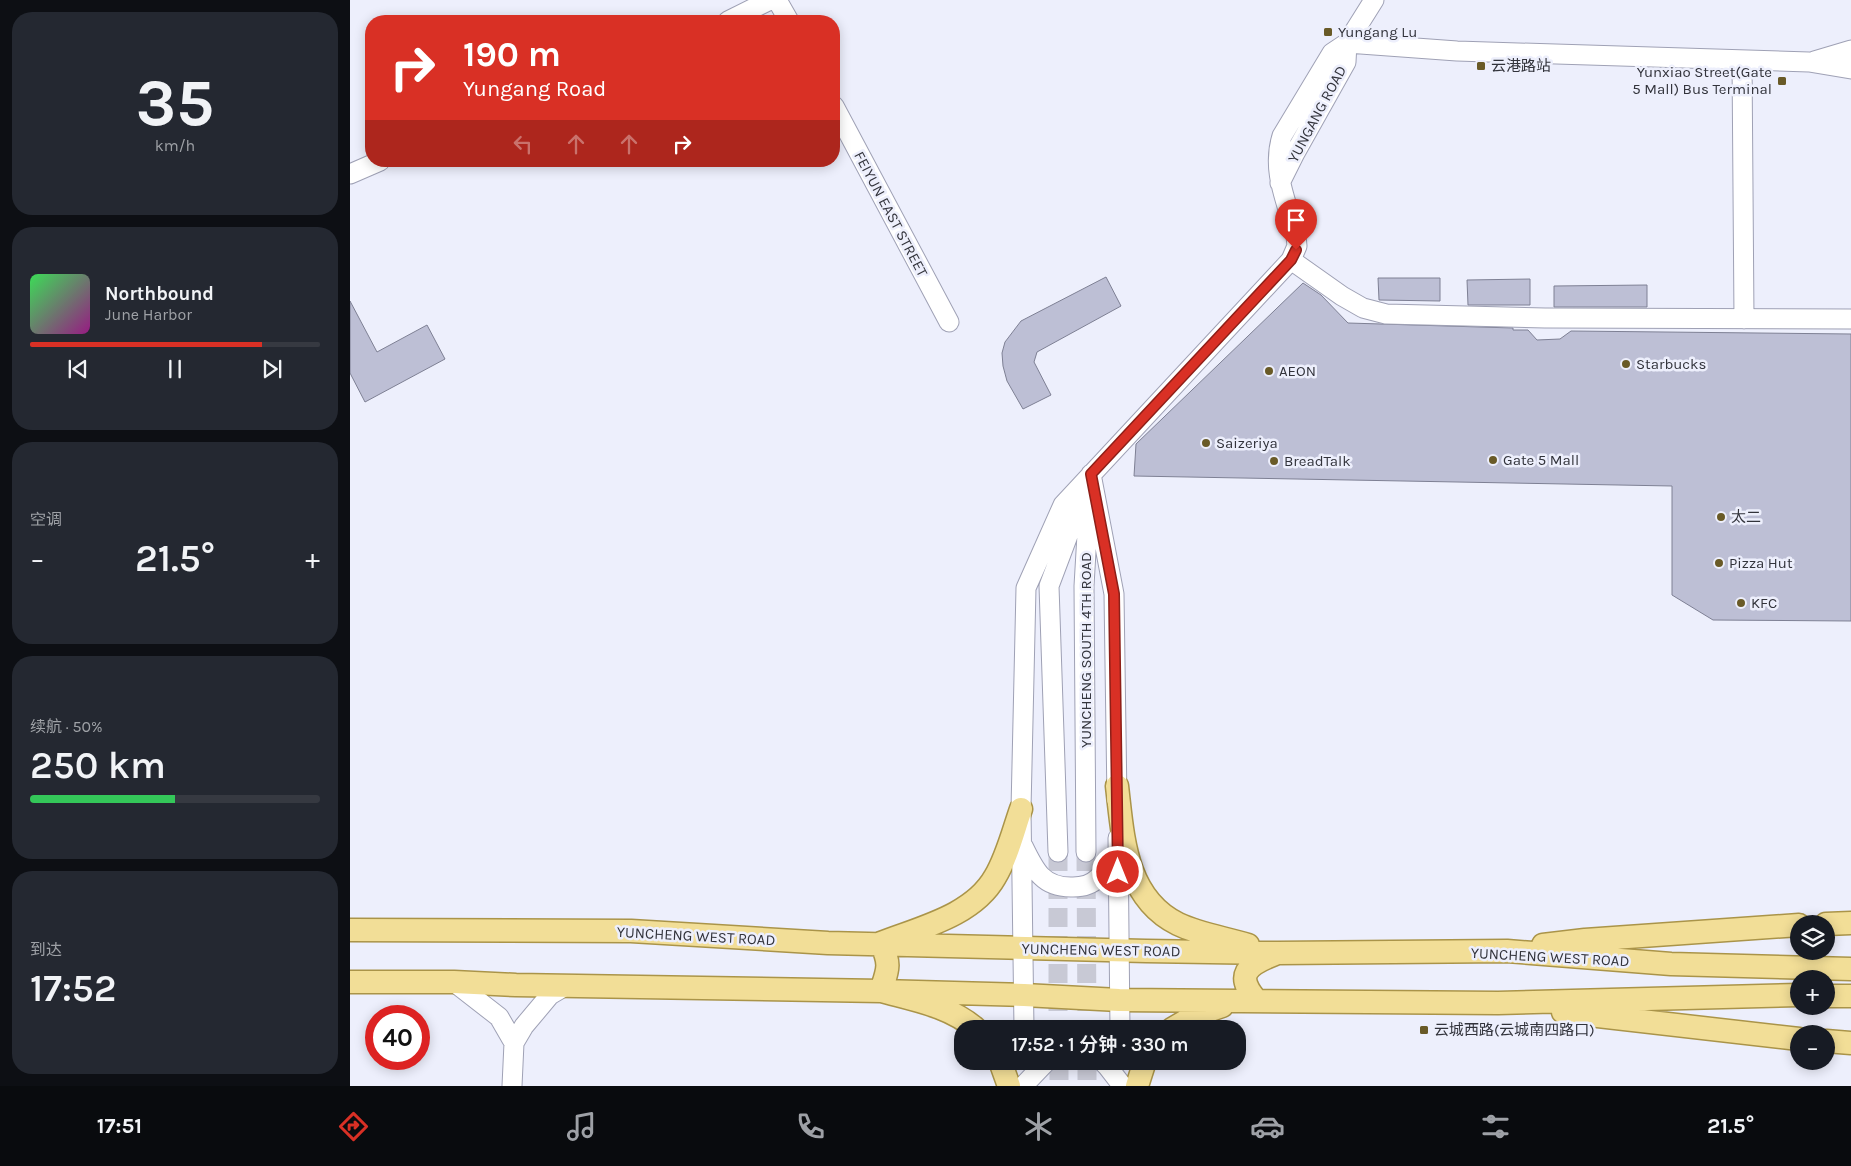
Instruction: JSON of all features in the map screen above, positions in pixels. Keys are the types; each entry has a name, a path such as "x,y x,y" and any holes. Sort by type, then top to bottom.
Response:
{"main road":[{"path":"1117,786 1128,862 1151,905 1165,917 1179,925 1278,953"},
{"path":"881,991 887,972 888,958 881,943 948,916 964,908 982,894 994,879 1001,864 1021,809"},
{"path":"1835,924 1851,923"},
{"path":"1507,951 1585,940 1790,926"},
{"name":"YUNCHENG WEST ROAD","path":"350,930 631,931 828,943 1278,953 1507,951 1671,964 1851,969"},
{"path":"1258,1001 1245,984 1246,974 1252,964 1278,953"},
{"path":"350,982 454,982 516,985 881,991 1120,1000 1498,1003 1790,995"},
{"path":"881,991 938,1006 964,1020"},
{"path":"1835,996 1851,996"},
{"path":"1187,1020 1225,1005 1258,1001"},
{"path":"1498,1003 1632,1021 1790,1038"},
{"path":"1835,1042 1851,1043"},
{"path":"1003,1070 1009,1086"},
{"path":"1126,1085 1138,1070"}],"street":[{"path":"740,15 770,0"},
{"path":"777,0 786,15"},
{"name":"YUNGANG ROAD","path":"1291,260 1297,246 1296,236 1280,184 1295,153 1346,62 1347,43 1374,0"},
{"path":"1347,43 1457,51 1809,62 1851,69"},
{"path":"1809,62 1851,50"},
{"path":"1742,60 1744,319"},
{"name":"FEIYUN EAST STREET","path":"840,117 949,322"},
{"path":"350,174 366,167"},
{"path":"1024,1020 1021,809 1026,588 1063,505 1291,260 1363,308 1386,314 1545,318 1851,320"},
{"path":"1091,474 1114,594 1120,1020"},
{"name":"YUNCHENG SOUTH 4TH ROAD","path":"1058,852 1048,586 1091,474"},
{"name":"YUNCHENG SOUTH 4TH ROAD","path":"1086,852 1084,586 1091,474"},
{"path":"1021,843 1031,862 1044,880 1051,884 1068,887 1080,887 1092,883 1118,853"},
{"path":"454,982 499,1017 514,1043"},
{"path":"512,1086 514,1043 524,1026 550,995 567,985"},
{"path":"1023,1070 1023,1086"},
{"path":"1023,1086 1038,1070"},
{"path":"1111,1070 1126,1085"},
{"path":"1122,1070 1126,1085"}],"building":[{"path":"1106,277 1121,306 1037,352 1034,362 1051,395 1023,409 1007,381 1002,353 1005,342 1021,321"},
{"path":"1378,278 1440,278 1440,301 1379,300"},
{"path":"1530,279 1530,305 1468,305 1467,280"},
{"name":"Gate 5 Mall","path":"1303,283 1321,295 1348,323 1513,328 1513,330 1528,330 1537,340 1560,339 1571,331 1851,334 1851,621 1713,620 1672,595 1672,486 1134,476 1136,444"},
{"path":"1647,285 1647,307 1554,307 1554,286"},
{"path":"350,301 377,352 427,325 445,359 365,402 350,373"}],"tunnel":[{"path":"1058,852 1058,1020"},
{"path":"1086,852 1087,1020"},
{"path":"1059,1070 1059,1086"},
{"path":"1087,1070 1087,1086"}],"place":[{"name":"Yungang Lu","path":"1328,32"},
{"name":"云港路站","path":"1481,66"},
{"name":"Yunxiao Street(Gate 5 Mall) Bus Terminal","path":"1782,81"},
{"name":"Starbucks","path":"1626,364"},
{"name":"AEON","path":"1269,371"},
{"name":"Saizeriya","path":"1206,443"},
{"name":"Gate 5 Mall","path":"1493,460"},
{"name":"BreadTalk","path":"1274,461"},
{"name":"太二","path":"1721,517"},
{"name":"Pizza Hut","path":"1719,563"},
{"name":"KFC","path":"1741,603"},
{"name":"云城西路(云城南四路口)","path":"1424,1030"}],"route":[{"path":"1118,872 1114,594 1091,474 1291,260 1296,250"}]}
